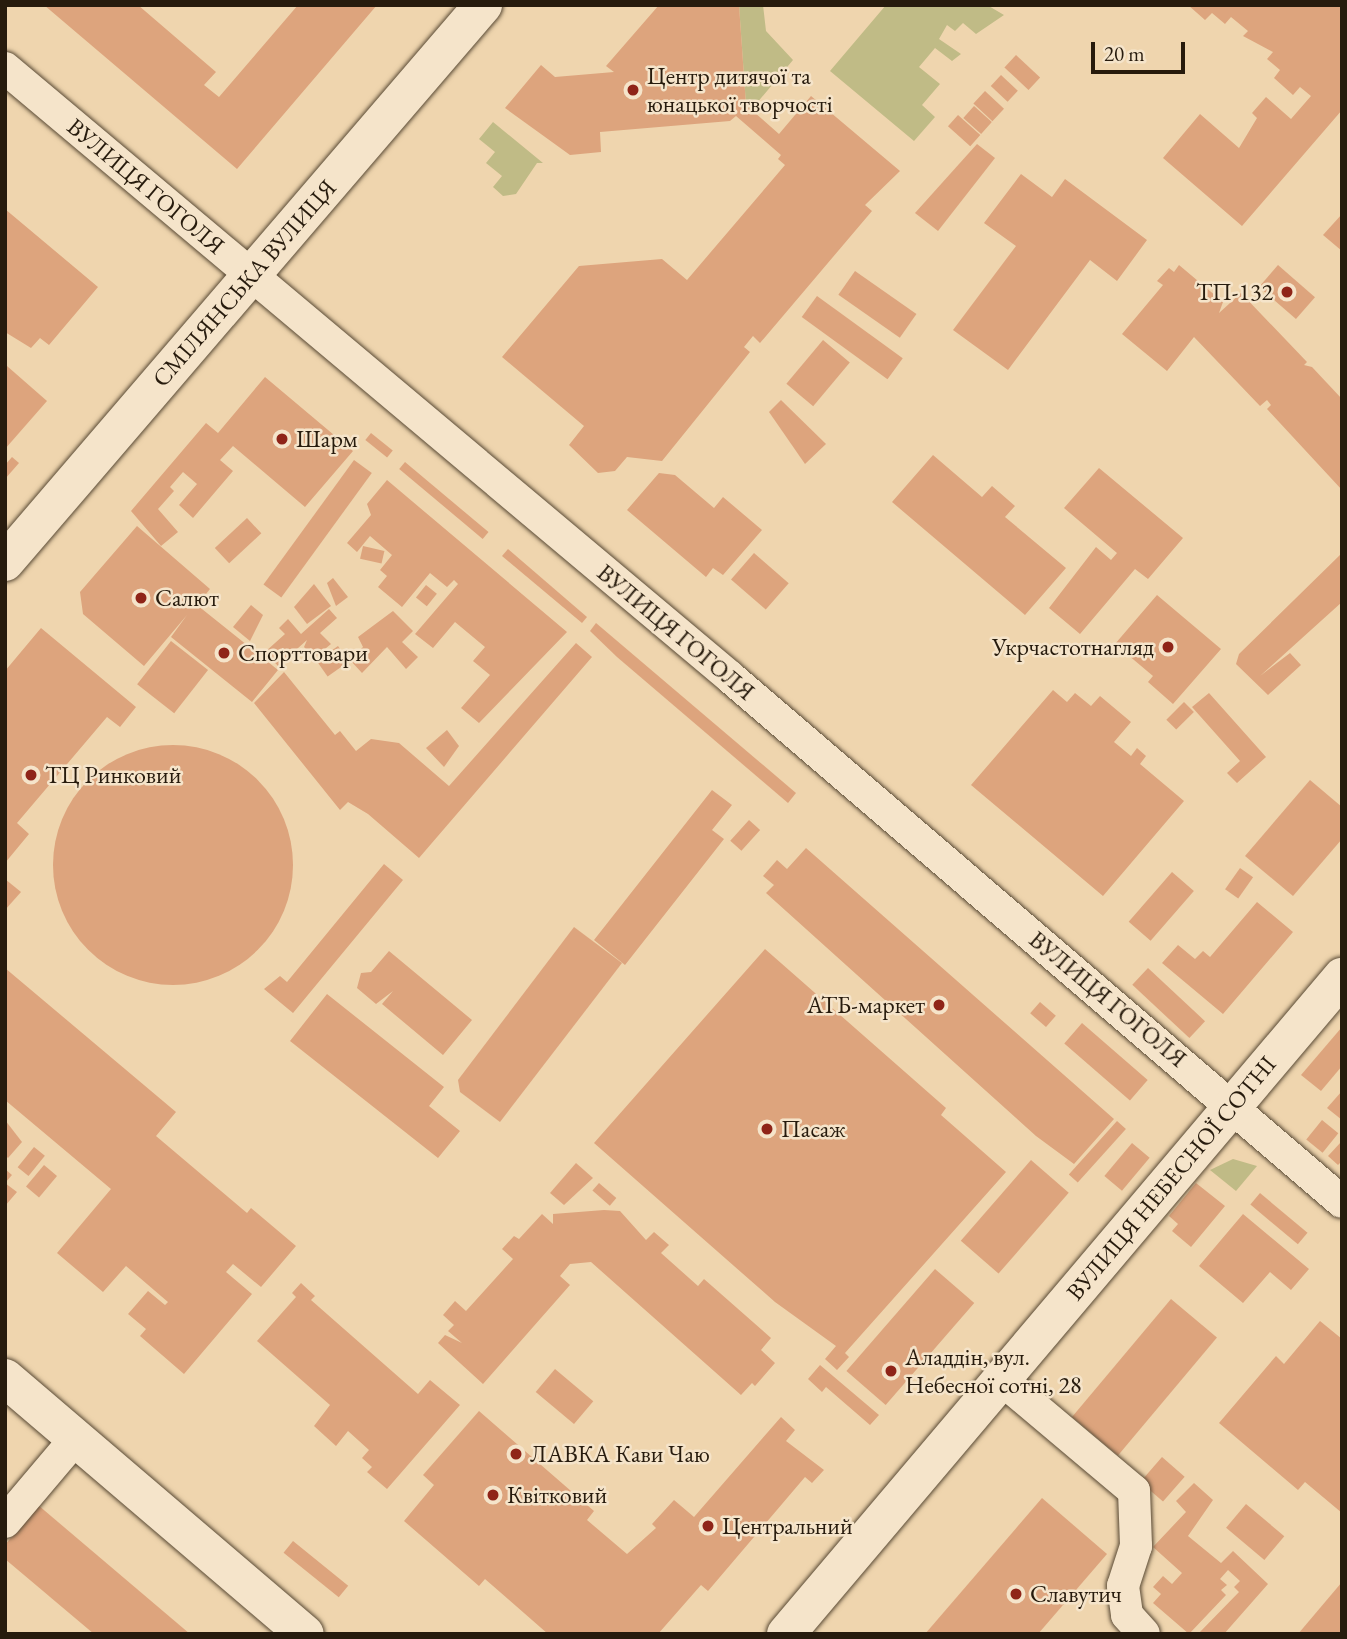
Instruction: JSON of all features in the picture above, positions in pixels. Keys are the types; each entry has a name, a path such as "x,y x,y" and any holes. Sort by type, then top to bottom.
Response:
{"main road":[{"name":"СМІЛЯНСЬКА ВУЛИЦЯ","path":"5,562 483,5"},
{"name":"ВУЛИЦЯ НЕБЕСНОЇ СОТНІ","path":"786,1634 1342,977"},
{"path":"5,1378 305,1634"}],"street":[{"name":"ВУЛИЦЯ ГОГОЛЯ","path":"5,68 252,273 1232,1104 1342,1202"},
{"path":"1001,1379 1056,1419 1134,1491 1136,1546 1123,1586 1127,1615 1144,1634"},
{"path":"5,1522 76,1438"}],"shaded area":[{"path":"739,5 763,5 766,31 793,60 751,110 746,105"},
{"path":"886,5 987,5 1004,15 976,34 963,23 955,31 947,25 939,39 961,54 952,61 935,48 919,67 940,84 922,105 935,117 914,141 830,71"},
{"path":"493,122 543,163 537,163 516,194 503,196 493,187 502,176 486,163 495,152 479,139"},
{"path":"1233,1159 1257,1166 1236,1191 1210,1170"}],"building":[{"path":"44,5 138,5 216,72 204,85 219,97 298,5 377,5 237,169"},
{"path":"659,5 739,5 746,105 779,134 811,96 900,171 865,205 872,211 760,343 753,336 744,347 750,352 662,461 627,457 615,471 598,473 569,445 584,426 502,357 579,266 662,259 687,280 785,165 778,159 781,155 736,116 730,121 600,132 601,152 570,155 505,108 541,65 555,77 614,72 606,66"},
{"path":"1188,5 1342,5 1342,110 1242,226 1163,158 1200,114 1239,148 1257,118 1252,113 1266,97 1291,119 1311,96 1300,87 1293,95 1274,78 1280,70 1267,59 1273,52 1243,36 1248,31 1231,17 1225,24 1212,13 1205,20"},
{"path":"1016,55 1040,78 1029,90 1004,67"},
{"path":"1001,75 1018,91 1008,102 991,86"},
{"path":"985,91 1004,109 992,121 973,103"},
{"path":"974,106 992,122 981,134 963,118"},
{"path":"958,115 980,135 970,146 948,126"},
{"path":"977,144 995,158 938,231 915,213"},
{"path":"1021,174 1052,197 1065,179 1147,240 1117,281 1090,260 1008,370 953,330 1016,246 984,223"},
{"path":"5,209 98,287 49,345 40,338 31,348 5,332"},
{"path":"1342,214 1342,251 1323,235"},
{"path":"1179,265 1223,302 1219,313 1241,293 1307,362 1304,365 1312,367 1342,399 1342,490 1267,409 1271,405 1267,400 1260,406 1194,337 1167,371 1122,334 1163,285 1157,281 1169,268 1174,272"},
{"name":"ТП-132","path":"1278,265 1315,297 1296,319 1259,287"},
{"path":"855,271 916,314 900,338 838,295"},
{"path":"817,296 903,358 887,379 802,317"},
{"path":"823,340 850,362 813,406 786,384"},
{"path":"7,366 47,401 5,449 5,368"},
{"name":"Шарм","path":"265,377 353,451 305,507 233,446 220,460 233,471 193,518 179,505 197,484 183,472 170,487 174,491 158,509 178,532 161,546 131,511 206,423 218,433"},
{"path":"781,400 826,444 805,464 769,412"},
{"path":"371,433 393,451 387,458 365,440"},
{"path":"933,455 982,497 992,486 1015,506 1005,517 1066,568 1025,615 892,502"},
{"path":"12,457 19,463 5,479 5,465"},
{"path":"354,460 372,473 281,598 263,585"},
{"path":"405,462 488,532 483,539 399,469"},
{"path":"1099,468 1183,538 1148,579 1135,569 1080,634 1049,608 1096,547 1111,560 1117,553 1064,508"},
{"path":"659,473 675,475 714,508 723,497 762,530 723,575 713,568 706,577 627,510"},
{"path":"387,480 567,632 479,723 461,708 490,675 473,661 485,647 455,622 433,648 415,634 458,584 454,580 447,587 430,573 402,607 378,587 387,576 380,570 392,555 370,536 357,552 347,543 371,515 367,504"},
{"path":"247,518 261,533 229,563 215,548"},
{"name":"Салют","path":"137,526 210,589 197,605 278,670 252,702 171,637 187,615 144,666 83,614 80,592"},
{"path":"363,546 384,551 382,564 360,559"},
{"path":"508,549 587,617 582,623 502,556"},
{"path":"754,553 789,583 766,610 731,579"},
{"path":"1342,553 1342,602 1260,676 1290,653 1301,665 1268,695 1236,664 1239,654"},
{"path":"333,578 348,597 336,606 327,583"},
{"path":"314,584 331,606 307,624 294,607"},
{"path":"426,585 437,594 427,606 416,597"},
{"name":"Укрчастотнагляд","path":"1157,595 1221,649 1173,704 1148,682 1153,676 1115,644"},
{"path":"251,605 263,615 250,641 233,627"},
{"path":"329,609 337,618 320,633 331,644 314,658 304,647 307,640 278,666 265,652 285,634 279,628 288,619 301,634"},
{"path":"393,611 413,631 402,642 418,657 406,669 387,647 362,673 350,660 363,647 358,637"},
{"path":"596,623 796,793 788,803 617,657 590,631"},
{"name":"ТЦ Ринковий","path":"41,628 136,707 120,727 107,717 17,823 29,834 5,863 5,671"},
{"path":"171,641 208,670 174,713 137,684"},
{"path":"576,643 592,657 419,858 368,814 348,802 340,810 254,703 284,672 335,735 340,731 356,751 371,739 399,743 449,786"},
{"path":"338,646 349,662 328,676 317,661"},
{"path":"1053,690 1067,702 1075,693 1091,706 1100,696 1131,722 1114,742 1131,756 1137,748 1146,756 1140,764 1184,801 1103,896 971,785"},
{"path":"1209,693 1266,757 1237,783 1227,773 1240,761 1192,707"},
{"path":"1184,702 1194,712 1176,730 1166,720"},
{"path":"447,730 459,746 444,767 426,748"},
{"path":"173,745 219,754 258,780 284,819 293,865 284,911 258,950 219,976 173,985 127,976 88,950 62,911 53,865 62,819 88,780 127,754"},
{"path":"1310,780 1342,807 1342,839 1293,896 1245,856"},
{"path":"712,790 732,805 712,830 724,839 625,965 594,940"},
{"path":"749,820 760,830 741,851 730,841"},
{"name":"АТБ-маркет","path":"806,848 1114,1119 1074,1164 1036,1136 766,893 774,885 763,876 777,860 787,869"},
{"path":"384,864 403,880 293,1013 264,989 280,976 287,982"},
{"path":"1240,868 1253,877 1238,898 1225,889"},
{"path":"1172,872 1194,891 1151,941 1129,922"},
{"path":"5,879 21,892 5,910"},
{"path":"1257,902 1293,932 1223,1014 1162,963 1178,945 1195,959 1203,951 1210,957"},
{"path":"574,927 622,963 500,1122 460,1092 458,1080"},
{"name":"Пасаж","path":"765,949 946,1108 941,1115 1006,1172 845,1353 849,1357 837,1370 825,1359 836,1346 775,1302 594,1143"},
{"path":"389,951 472,1020 443,1055 382,1004 393,991 376,1004 357,988 361,973 371,972"},
{"path":"5,968 176,1112 156,1136 247,1213 251,1208 296,1246 261,1287 233,1264 226,1272 252,1294 184,1374 140,1336 146,1329 128,1314 148,1291 165,1305 168,1302 126,1266 103,1292 57,1253 111,1189 5,1100"},
{"path":"1148,968 1205,1021 1189,1038 1132,985"},
{"path":"327,994 444,1087 429,1106 460,1131 438,1158 290,1041"},
{"path":"1040,1002 1056,1016 1046,1027 1030,1013"},
{"path":"1082,1023 1148,1080 1130,1100 1064,1043"},
{"path":"1342,1027 1342,1066 1321,1091 1301,1075"},
{"path":"1342,1091 1342,1120 1327,1108"},
{"path":"5,1120 22,1142 8,1158 5,1155"},
{"path":"1322,1120 1338,1133 1323,1153 1306,1139"},
{"path":"1117,1121 1126,1129 1078,1183 1069,1175"},
{"path":"1342,1141 1342,1161 1338,1165 1328,1156"},
{"path":"1132,1143 1150,1158 1122,1191 1104,1176"},
{"path":"34,1147 45,1156 29,1176 18,1167"},
{"path":"1031,1160 1069,1193 999,1274 961,1241"},
{"path":"576,1163 593,1178 564,1205 550,1193"},
{"path":"44,1165 57,1176 39,1197 26,1186"},
{"path":"5,1169 12,1175 5,1183"},
{"path":"5,1183 17,1192 5,1206"},
{"path":"599,1183 616,1198 610,1206 592,1191"},
{"path":"1196,1183 1225,1206 1191,1247 1172,1231 1178,1224 1169,1216"},
{"path":"1260,1193 1307,1233 1298,1244 1250,1204"},
{"path":"620,1211 646,1240 654,1232 669,1245 661,1253 698,1286 704,1279 771,1338 761,1350 775,1363 755,1386 752,1383 741,1395 591,1262 570,1264 560,1276 570,1285 483,1384 438,1343 445,1335 462,1343 448,1331 454,1325 443,1315 455,1301 466,1311 513,1259 502,1249 514,1236 519,1239 542,1214 553,1224 553,1214"},
{"path":"1243,1214 1309,1269 1291,1290 1270,1272 1243,1303 1199,1266"},
{"path":"935,1269 974,1303 886,1405 846,1371"},
{"path":"301,1283 315,1296 311,1300 418,1394 430,1380 460,1405 387,1489 367,1472 372,1467 362,1458 369,1450 348,1431 336,1446 314,1426 330,1405 257,1341 296,1297 292,1293"},
{"path":"1171,1299 1217,1338 1118,1456 1072,1417"},
{"path":"1320,1321 1342,1339 1342,1513 1305,1482 1298,1490 1219,1423 1276,1356 1284,1364"},
{"path":"820,1365 879,1415 870,1425 826,1387 822,1392 808,1379"},
{"path":"555,1369 593,1401 574,1424 536,1392"},
{"path":"479,1411 594,1511 587,1520 627,1554 656,1528 652,1524 674,1500 694,1517 781,1417 795,1430 786,1441 824,1470 812,1483 805,1477 708,1591 701,1585 658,1634 548,1634 485,1579 479,1586 404,1521 434,1485 423,1475"},
{"path":"1162,1457 1185,1477 1163,1502 1140,1482"},
{"path":"1194,1483 1213,1500 1188,1536 1221,1563 1233,1551 1268,1584 1224,1634 1198,1634 1239,1592 1234,1587 1240,1581 1228,1570 1220,1579 1227,1585 1221,1590 1226,1595 1189,1634 1153,1603 1161,1594 1153,1587 1163,1576 1172,1584 1182,1573 1153,1547 1186,1512 1176,1501"},
{"name":"Славутич","path":"1042,1498 1107,1554 1038,1634 925,1634"},
{"path":"1246,1504 1284,1536 1264,1560 1226,1528"},
{"path":"38,1505 190,1634 94,1634 5,1559 5,1545"},
{"path":"293,1541 348,1586 339,1597 284,1553"},
{"path":"1342,1582 1342,1634 1298,1634"}],"place":[{"name":"Центр дитячої та юнацької творчості","path":"633,90"},
{"name":"ТП-132","path":"1287,292"},
{"name":"Шарм","path":"282,439"},
{"name":"Салют","path":"141,598"},
{"name":"Укрчастотнагляд","path":"1168,647"},
{"name":"Спорттовари","path":"224,653"},
{"name":"ТЦ Ринковий","path":"31,775"},
{"name":"АТБ-маркет","path":"939,1005"},
{"name":"Пасаж","path":"767,1129"},
{"name":"Аладдін, вул. Небесної сотні, 28","path":"891,1371"},
{"name":"ЛАВКА Кави Чаю","path":"516,1454"},
{"name":"Квітковий","path":"493,1495"},
{"name":"Центральний","path":"708,1526"},
{"name":"Славутич","path":"1016,1594"}]}
